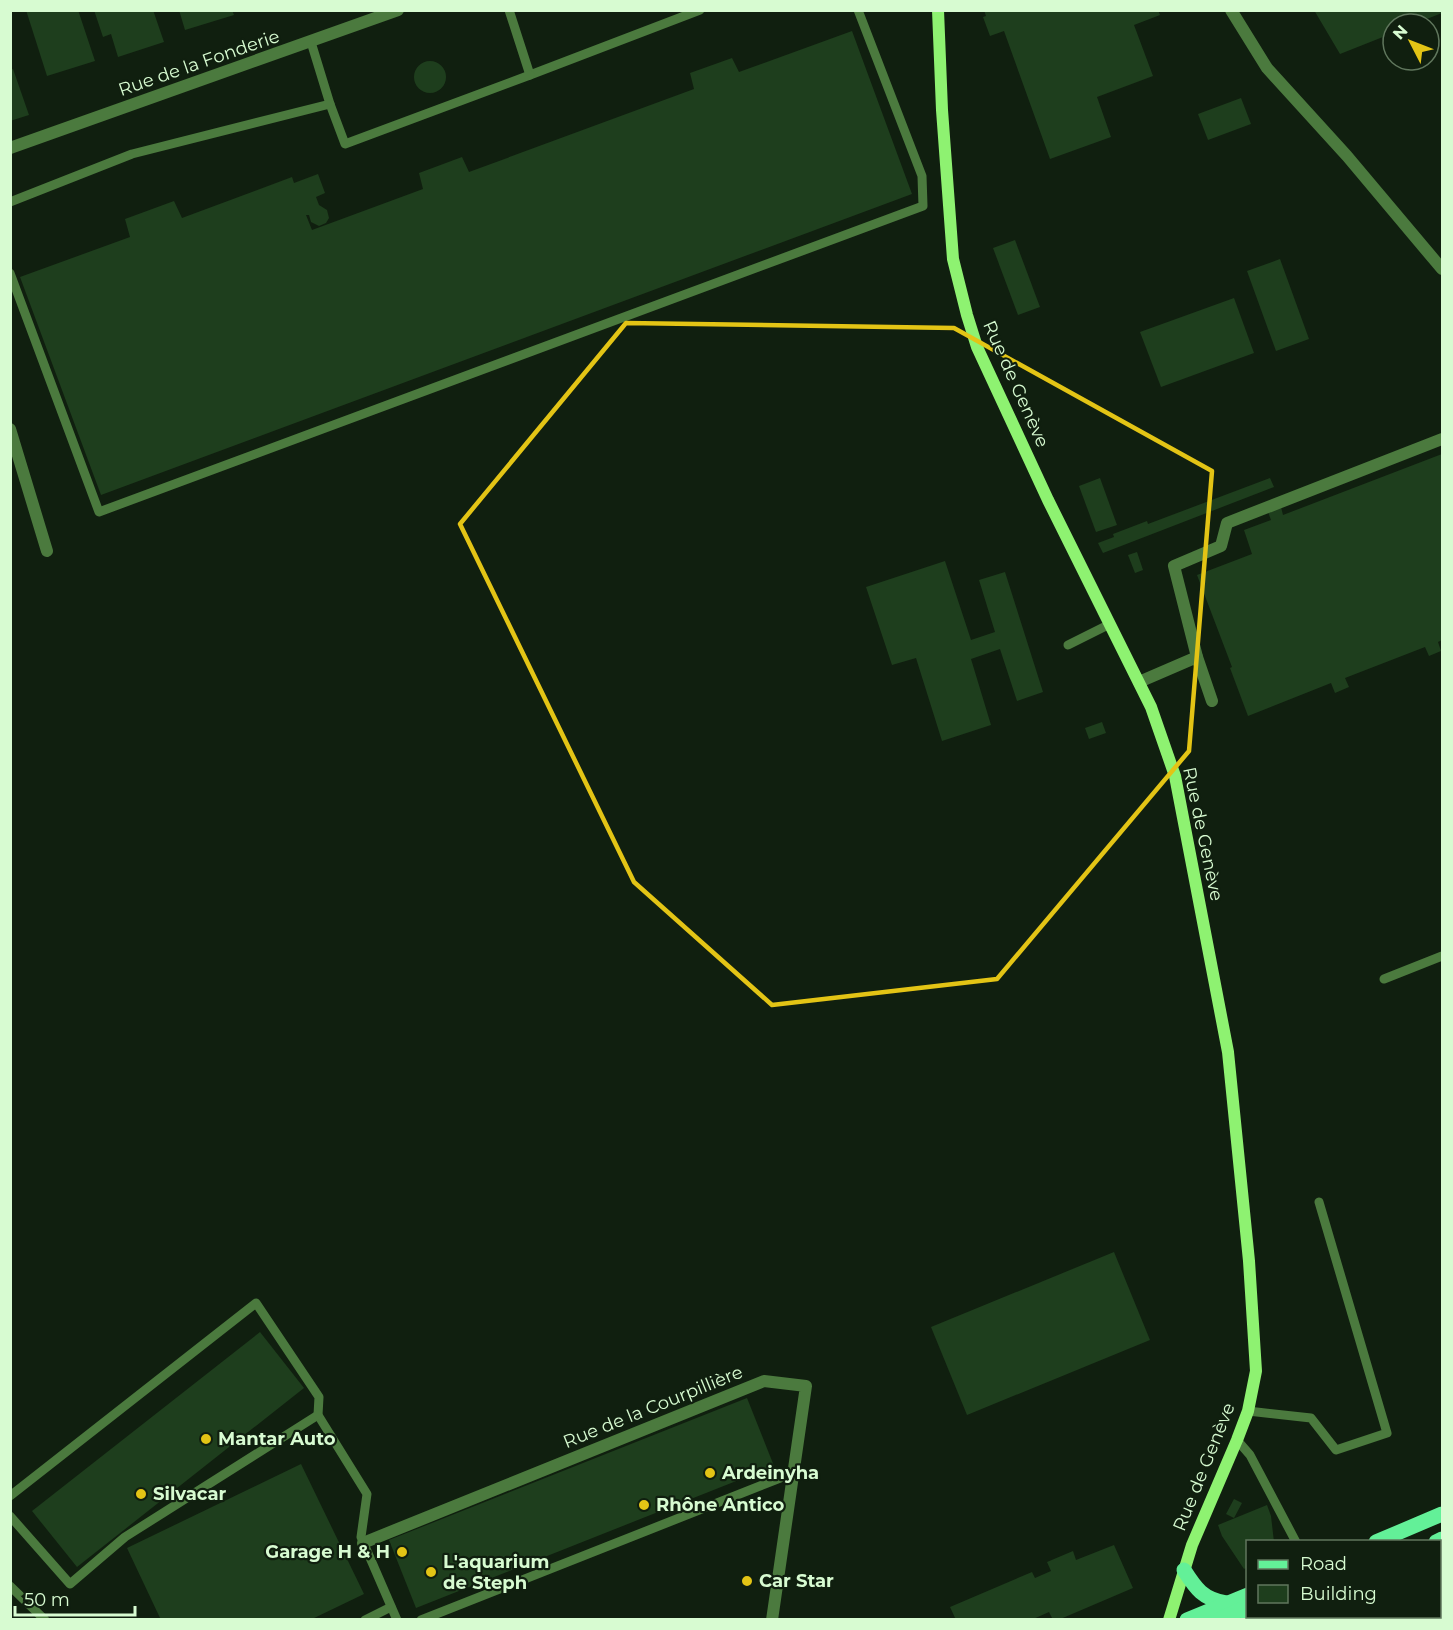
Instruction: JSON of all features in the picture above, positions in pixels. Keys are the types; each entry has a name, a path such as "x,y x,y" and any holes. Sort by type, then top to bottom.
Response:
{"main road":[{"path":"1382,1540 1443,1514"},
{"path":"1386,1540 1404,1530"},
{"path":"1184,1570 1195,1588 1212,1600 1226,1603"},
{"path":"1187,1620 1246,1595"},
{"path":"1218,1620 1246,1607"}],"street":[{"name":"Rue de la Fonderie","path":"10,148 398,10"},
{"name":"Rue de Genève","path":"938,10 952,259 967,315 977,347 1048,500 1151,707 1175,776 1228,1052 1249,1261 1256,1371 1248,1411 1192,1545 1169,1620"},
{"path":"1231,10 1267,68 1347,156 1443,269"},
{"path":"10,429 47,551"},
{"path":"1212,701 1197,657 1174,566 1221,546 1227,523 1443,440"},
{"path":"1139,682 1197,657"},
{"name":"Rue de la Courpillière","path":"363,1543 764,1382 806,1386 772,1620"}],"lane":[{"path":"509,10 530,75"},
{"path":"311,42 345,144 700,10"},
{"path":"10,273 99,512 923,206 922,176 858,10"},
{"path":"10,202 132,154 330,104"},
{"path":"1068,645 1110,624"},
{"path":"1384,979 1443,956"},
{"path":"1248,1411 1311,1418 1336,1450 1387,1433 1319,1202"},
{"path":"10,1496 256,1303 319,1397 318,1415 367,1494 361,1537 397,1620"},
{"path":"10,1516 70,1584 125,1537 318,1415"},
{"path":"1237,1440 1250,1455 1295,1540"},
{"path":"421,1620 793,1473"},
{"path":"10,1586 45,1620"},
{"path":"365,1620 391,1607"}],"highlighted area":[{"path":"626,323 954,328 1212,471 1189,751 997,979 772,1005 634,882 460,524"}],"building":[{"path":"26,10 78,10 95,61 47,76"},
{"path":"94,10 153,10 164,42 118,57 111,34 103,37"},
{"path":"179,10 232,10 234,15 185,30"},
{"path":"984,10 1158,10 1160,15 1134,25 1153,76 1097,97 1111,137 1050,159 1004,31 990,36 983,17 986,16"},
{"path":"1314,10 1442,10 1441,13 1381,12 1381,38 1340,54"},
{"path":"852,31 912,194 101,495 20,277 130,237 125,219 174,201 182,218 292,177 294,183 318,174 325,193 316,197 319,205 327,210 329,218 326,223 319,226 311,222 309,215 306,215 312,230 423,189 419,173 462,157 469,172 694,89 690,73 732,58 739,72"},
{"path":"430,61 442,65 446,77 442,89 430,93 418,89 414,77 418,65"},
{"path":"13,69 29,115 10,121 10,70"},
{"path":"1241,98 1251,124 1208,140 1198,114"},
{"path":"1015,240 1040,307 1018,315 993,248"},
{"path":"1280,259 1309,339 1276,351 1247,271"},
{"path":"1234,298 1254,353 1161,387 1140,332"},
{"path":"1442,454 1442,640 1438,642 1441,651 1429,656 1425,647 1345,678 1349,687 1335,693 1331,683 1248,716 1197,575 1252,554 1244,530 1271,520 1268,512 1281,507 1283,515"},
{"path":"1100,478 1117,525 1096,532 1079,486"},
{"path":"1270,478 1274,487 1103,553 1098,543 1114,537 1113,534 1147,521 1148,524"},
{"path":"1137,552 1143,570 1135,573 1128,555"},
{"path":"945,561 971,640 995,632 979,580 1005,572 1043,692 1017,701 1000,649 971,659 991,725 942,741 916,658 892,665 866,587"},
{"path":"1102,722 1106,733 1089,739 1085,728"},
{"path":"1114,1252 1150,1340 967,1415 931,1327"},
{"path":"260,1332 304,1388 77,1567 32,1511"},
{"path":"747,1398 774,1466 416,1608 389,1540"},
{"path":"301,1464 364,1594 310,1620 161,1620 127,1548"},
{"path":"1234,1499 1242,1503 1234,1518 1226,1514"},
{"path":"1267,1505 1271,1516 1274,1540 1246,1540 1246,1568 1244,1569 1222,1536 1218,1525"},
{"path":"1114,1545 1133,1588 1058,1620 1053,1620 1049,1612 1031,1620 956,1620 950,1607 1032,1572 1035,1578 1051,1571 1047,1562 1073,1551 1076,1560"},
{"path":"1441,1582 1442,1620 1440,1620 1439,1618 1441,1618"}],"place":[{"name":"Mantar Auto","path":"206,1439"},
{"name":"Ardeinyha","path":"710,1473"},
{"name":"Silvacar","path":"141,1494"},
{"name":"Rhône Antico","path":"644,1505"},
{"name":"Garage H & H","path":"402,1552"},
{"name":"L'aquarium de Steph","path":"431,1572"},
{"name":"Car Star","path":"747,1581"}]}
